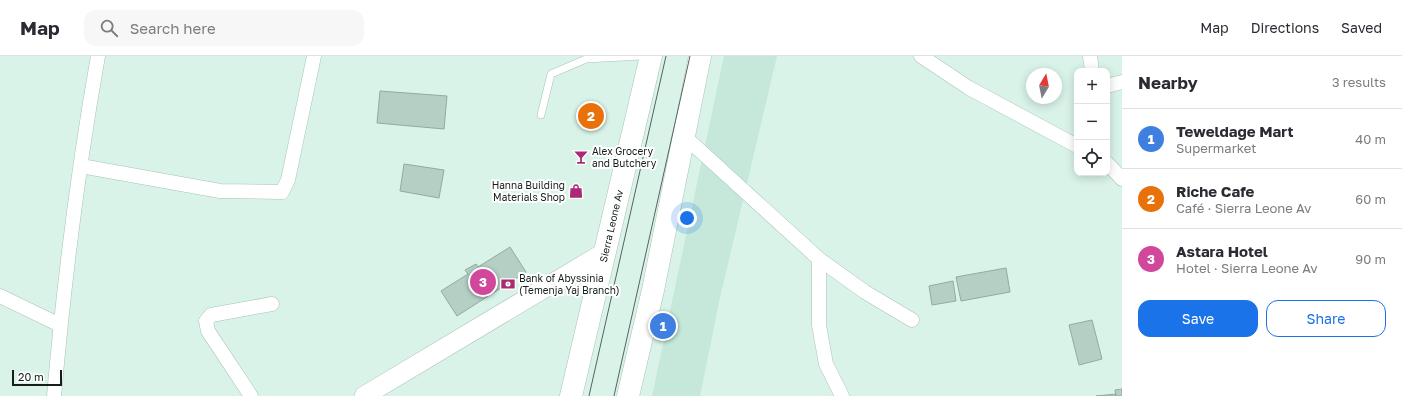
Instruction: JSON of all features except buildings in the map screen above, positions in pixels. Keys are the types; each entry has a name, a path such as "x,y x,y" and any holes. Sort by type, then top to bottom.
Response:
{"main road":[{"name":"Sierra Leone Av","path":"572,396 651,56"},
{"path":"628,396 653,290 700,56"}],"street":[{"path":"54,396 60,325 81,166 98,56"},
{"path":"81,166 220,191 282,192 288,180 314,56"},
{"path":"921,56 969,88 1074,144"},
{"path":"1090,56 1092,68"},
{"path":"1110,85 1122,82"},
{"path":"684,136 819,259 865,292 912,320"},
{"path":"1110,166 1122,179"},
{"path":"364,396 605,252"},
{"path":"819,259 819,325 826,364 842,396"},
{"path":"0,296 60,325"},
{"path":"251,396 208,331 206,321 211,315 272,304"}],"lane":[{"path":"541,115 551,74 586,59 641,56"}],"shaded area":[{"path":"724,56 777,56 719,302 700,396 652,396"}],"tram line":[{"path":"589,396 666,56"},
{"path":"614,396 690,56"}],"place":[{"name":"Riche Cafe","path":"591,116"},
{"name":"Alex Grocery and Butchery","path":"581,157"},
{"name":"Hanna Building Materials Shop","path":"576,191"},
{"name":"Astara Hotel","path":"483,282"},
{"name":"Bank of Abyssinia (Temenja Yaj Branch)","path":"508,284"},
{"name":"Teweldage Mart","path":"663,326"}]}
